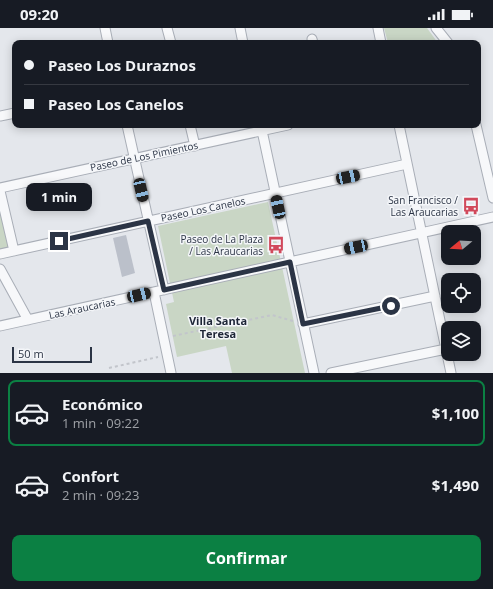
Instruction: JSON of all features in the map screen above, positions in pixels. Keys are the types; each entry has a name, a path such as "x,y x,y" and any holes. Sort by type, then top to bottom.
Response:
{"street":[{"path":"105,28 107,40"},
{"path":"167,28 170,40"},
{"path":"240,28 242,40"},
{"path":"378,28 380,40"},
{"path":"436,28 446,40"},
{"path":"0,116 12,114"},
{"path":"128,128 164,290"},
{"path":"191,128 194,146"},
{"path":"261,128 314,373"},
{"name":"Paseo de Los Pimientos","path":"0,188 194,146 261,128"},
{"path":"400,128 441,325"},
{"path":"477,128 493,198"},
{"name":"Paseo Los Canelos","path":"0,254 407,164"},
{"path":"0,191 14,251"},
{"name":"Las Araucarias","path":"0,326 493,217"},
{"path":"0,269 28,320"},
{"path":"154,292 171,373"},
{"path":"303,324 435,296"},
{"path":"331,373 441,350"},
{"path":"448,361 451,373"}],"path":[{"path":"164,337 272,315 303,324"},
{"path":"109,368 167,355"}],"green space":[{"path":"384,28 427,28 436,40 387,40"},
{"path":"268,202 305,373 232,373 226,346 177,357 166,304 174,302 158,226"},
{"path":"0,204 11,248 0,250"}],"building":[{"path":"126,235 135,273 122,277 113,238"}],"place":[{"name":"San Francisco / Las Araucarias","path":"471,206"},
{"name":"Paseo de La Plaza / Las Araucarias","path":"276,245"}],"district":[{"name":"Villa Santa Teresa","path":"218,326"}],"route":[{"path":"59,241 148,221 164,290 290,262 303,324 391,306"}]}
